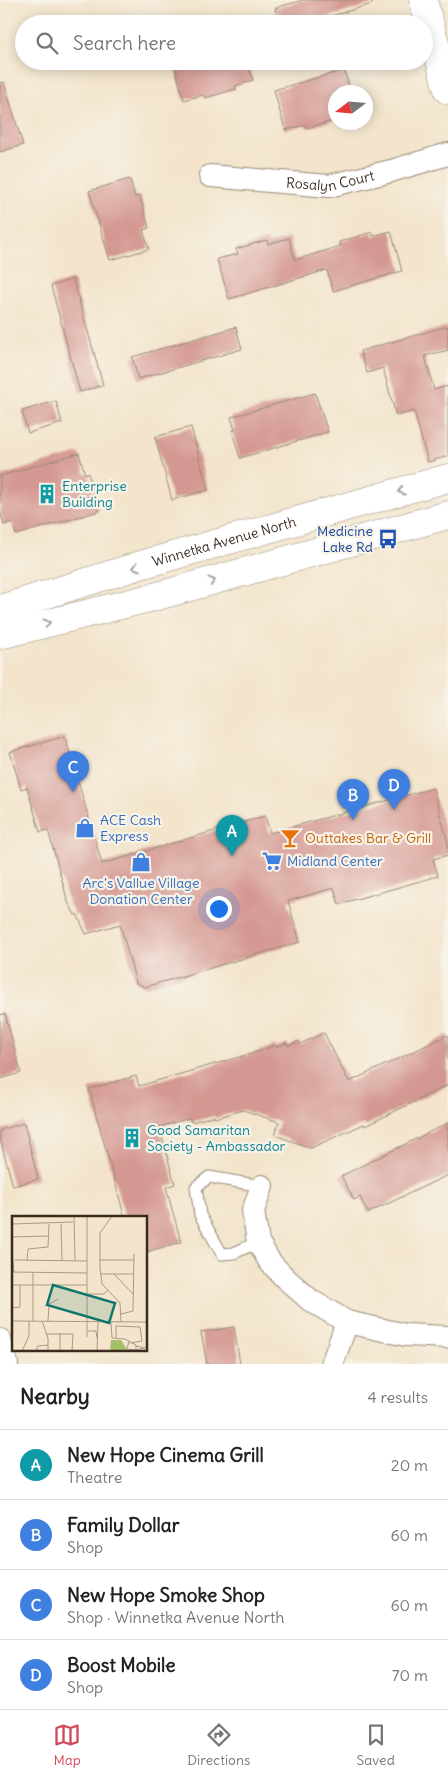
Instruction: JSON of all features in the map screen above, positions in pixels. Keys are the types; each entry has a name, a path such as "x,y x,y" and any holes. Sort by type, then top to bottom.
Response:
{"main road":[{"path":"423,0 427,15"},
{"path":"433,36 448,90"},
{"name":"Winnetka Avenue North","path":"0,608 144,564 448,478"},
{"path":"0,635 154,597 448,515"}],"street":[{"name":"Rosalyn Court","path":"210,176 329,186 391,171 448,154"},
{"path":"262,1186 253,1211 258,1242 270,1262 310,1300 348,1322 406,1335 448,1337"},
{"path":"332,1364 348,1322"},
{"path":"0,1340 6,1364"}],"lane":[{"path":"258,1242 234,1253 222,1254 200,1215 196,1187 209,1177 262,1186"}],"building":[{"path":"303,0 371,0 372,4 335,15 277,15 275,8"},
{"path":"176,70 250,70 253,80 235,86 236,89 205,98 203,95 184,100"},
{"path":"344,70 349,85 328,85 328,122 307,128 306,125 285,130 274,90"},
{"path":"4,82 23,145 0,152 0,83"},
{"path":"130,179 135,197 140,196 149,228 143,230 149,249 110,260 89,191"},
{"path":"391,231 402,271 333,291 327,270 229,299 217,259 238,254 236,249 267,240 268,244 289,238 295,260 341,246 339,242 372,232 373,236"},
{"path":"73,279 103,385 80,392 51,286"},
{"path":"448,326 448,350 425,356 434,390 448,386 448,456 428,462 414,411 396,416 383,368 367,373 360,351"},
{"path":"236,327 242,349 138,379 132,357"},
{"path":"315,393 328,432 240,458 232,431 235,430 231,417"},
{"path":"56,401 62,423 28,433 22,411"},
{"path":"191,427 208,490 172,500 155,437"},
{"name":"Enterprise Building","path":"79,453 85,474 88,473 99,511 16,535 12,522 4,525 0,511 0,476"},
{"name":"Midland Center","path":"65,736 102,864 265,816 270,833 433,788 448,843 448,855 433,859 438,876 339,904 334,888 288,901 300,942 145,987 136,983 120,924 86,934 77,914 75,915 68,902 48,830 40,832 27,787 21,789 10,752"},
{"path":"5,1014 21,1073 0,1079 0,1015"},
{"name":"Good Samaritan Society - Ambassador","path":"324,1033 349,1082 448,1035 448,1085 365,1126 364,1124 311,1148 275,1135 279,1122 243,1110 191,1122 190,1118 159,1127 175,1184 166,1187 181,1242 148,1251 148,1216 124,1216 89,1089 136,1076 139,1086 275,1045 276,1047 287,1043 288,1046 299,1041 300,1044"},
{"path":"24,1123 38,1179 13,1186 0,1139 0,1130"},
{"path":"448,1123 448,1175 368,1213 360,1197 354,1200 341,1176"},
{"path":"234,1327 240,1364 207,1364 201,1332"}],"place":[{"name":"Enterprise Building","path":"47,494"},
{"name":"Medicine Lake Rd","path":"388,539"},
{"name":"New Hope Smoke Shop","path":"73,792"},
{"name":"Boost Mobile","path":"394,810"},
{"name":"Family Dollar","path":"353,820"},
{"name":"ACE Cash Express","path":"85,828"},
{"name":"Outtakes Bar & Grill","path":"290,838"},
{"name":"New Hope Cinema Grill","path":"232,856"},
{"name":"Midland Center","path":"272,861"},
{"name":"Arc's Vallue Village Donation Center","path":"141,862"},
{"name":"Good Samaritan Society - Ambassador","path":"132,1138"}]}
